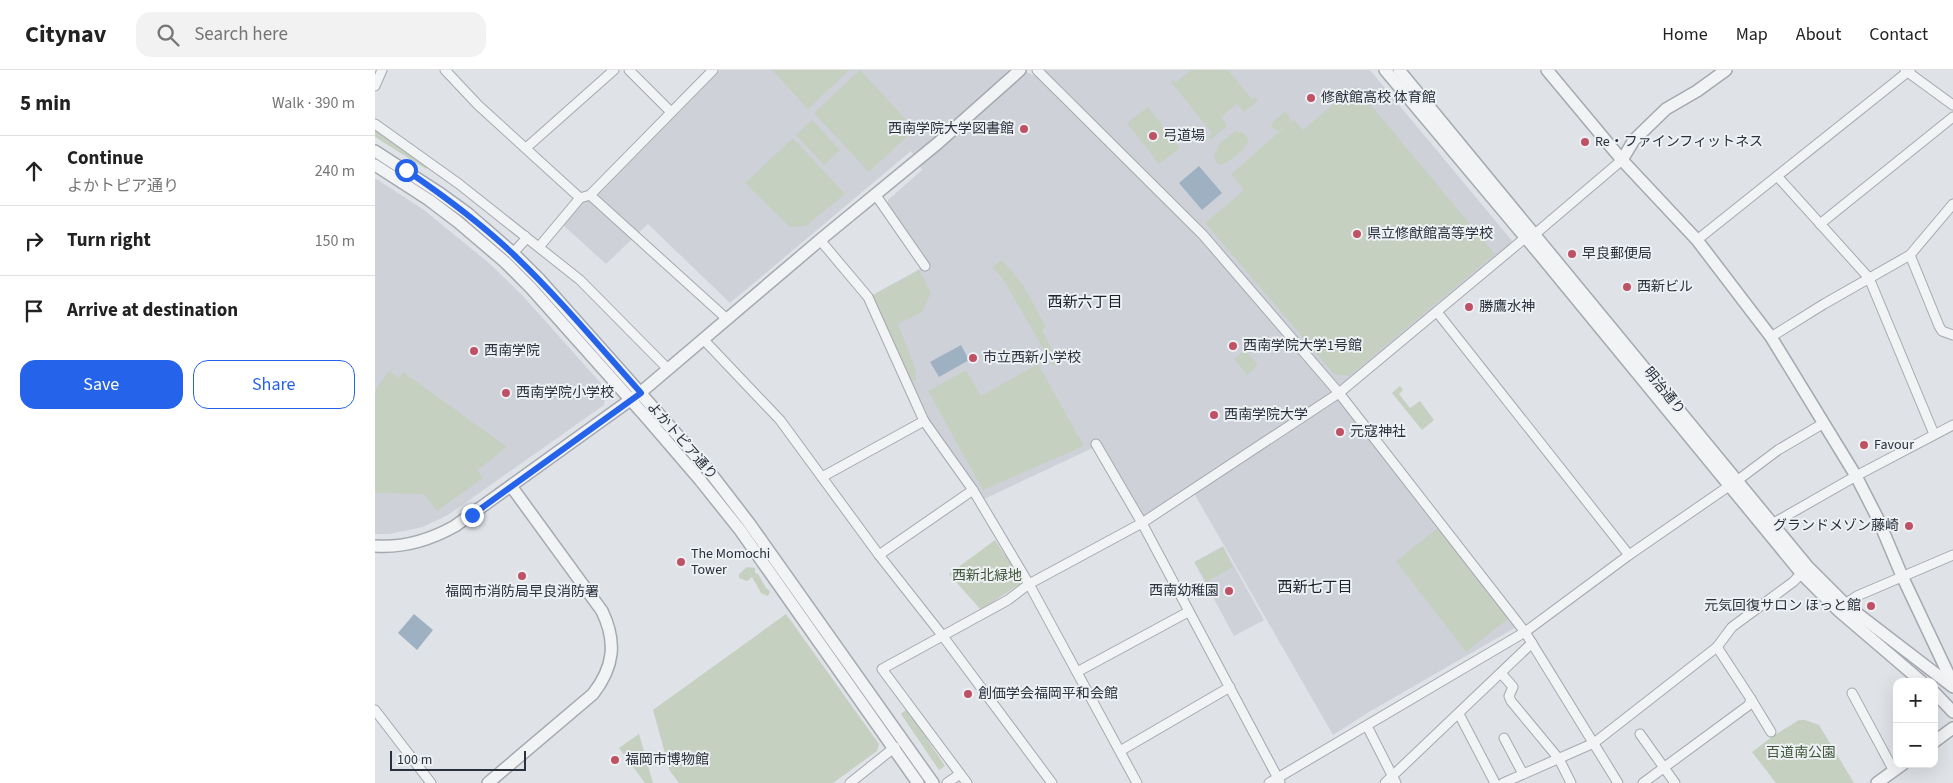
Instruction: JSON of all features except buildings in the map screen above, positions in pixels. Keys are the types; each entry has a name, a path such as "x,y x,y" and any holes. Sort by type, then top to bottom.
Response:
{"street":[{"path":"375,86 382,70"},
{"path":"445,70 478,105 580,198"},
{"path":"526,148 614,70"},
{"path":"629,70 671,112"},
{"path":"539,247 580,198 590,195 713,70"},
{"path":"375,546 409,544 438,535 461,523 641,393 820,240 938,143 1020,70"},
{"path":"1037,70 1203,234 1339,393 1525,632 1618,783"},
{"name":"明治通り","path":"1385,70 1530,236"},
{"name":"明治通り","path":"1399,70 1530,236 1839,611 1917,678"},
{"path":"1547,70 1622,160 1697,240 1771,337 1856,476 1878,519 1953,686"},
{"path":"967,783 882,669 942,634 1008,600 1029,584 1142,523 1339,393 1622,160 1634,140 1666,108 1697,91 1726,70"},
{"path":"1697,240 1907,71 1953,105"},
{"path":"1820,224 1953,117"},
{"path":"375,124 459,184 580,280 668,369"},
{"name":"よかトピア通り","path":"375,151 467,213 513,254 539,279 641,393 709,471 749,523 933,783"},
{"name":"よかトピア通り","path":"375,165 429,200 481,240 531,288 631,400 701,480 740,530 895,747 918,783"},
{"path":"1777,176 1869,278 1934,434"},
{"path":"875,194 925,266"},
{"path":"590,195 727,319"},
{"path":"1771,337 1823,304 1910,255 1953,204"},
{"path":"513,254 525,240 525,236"},
{"path":"820,240 868,297 924,420 973,490 1029,584 1137,783"},
{"path":"1910,255 1939,326 1942,331 1953,335"},
{"path":"1437,312 1629,555"},
{"path":"703,339 780,420 879,555 942,634 1052,783"},
{"path":"822,477 924,420"},
{"path":"1269,783 1279,780 1525,632 1629,555 1778,450 1824,423"},
{"path":"1772,524 1856,476 1953,425"},
{"path":"1096,444 1142,523 1279,780"},
{"name":"明治通り","path":"1733,483 1772,524 1805,571 1845,604 1953,686"},
{"path":"489,783 593,694 603,679 611,656 611,633 602,611 511,486"},
{"path":"879,555 973,490"},
{"path":"1845,604 1857,596 1953,555"},
{"path":"1503,783 1594,743 1717,646 1732,627 1805,571"},
{"path":"1077,672 1188,612"},
{"path":"1367,726 1391,781 1532,643"},
{"path":"1717,646 1771,732"},
{"path":"1501,673 1513,687 1509,696 1511,701 1559,759 1571,783"},
{"path":"1120,751 1230,687"},
{"path":"1852,693 1893,758"},
{"path":"1938,696 1953,712"},
{"path":"1643,783 1749,705 1751,699"},
{"path":"375,710 431,783"},
{"path":"1459,714 1495,783"},
{"path":"1938,739 1953,728"},
{"path":"1640,734 1675,783"},
{"path":"1504,738 1523,774"},
{"path":"850,783 895,747"},
{"path":"1877,783 1898,768"},
{"path":"947,783 960,774"}],"shaded area":[{"name":"西南学院大学","path":"720,70 1022,70 1037,77 1199,236 1326,385 1438,528 1518,626 1369,712 1333,735 1191,488 1142,519 1099,445 982,500 927,418 871,296 925,266 888,205 888,200 922,170 911,151 730,303 648,224 606,264 562,224 581,201 596,192"},
{"name":"県立修猷館高等学校","path":"1042,70 1370,70 1513,242 1341,385 1336,385 1201,226"},
{"name":"西南学院","path":"375,178 424,210 490,264 522,295 606,389 604,405 448,515 423,527 389,534 375,534"},
{"name":"西南幼稚園","path":"1223,546 1264,620 1234,636 1194,562"}],"green space":[{"path":"772,70 849,70 808,109"},
{"path":"860,70 915,129 869,172 814,113"},
{"path":"1191,70 1228,70 1252,99 1255,97 1258,101 1244,112 1237,104 1221,117 1227,126 1210,140 1208,137 1212,133 1171,82 1173,80 1176,82"},
{"path":"1355,86 1495,254 1349,376 1334,374 1205,223 1244,190 1231,174 1286,126 1278,131 1271,127 1273,122 1284,112 1287,113 1291,121 1288,124 1294,120 1303,130"},
{"name":"弓道場","path":"1148,107 1180,148 1159,164 1127,123"},
{"path":"812,120 840,150 824,165 796,135"},
{"path":"375,128 429,165 426,169 375,137"},
{"path":"1235,131 1245,134 1249,141 1240,152 1229,160 1221,165 1216,163 1214,156 1220,143"},
{"path":"793,138 845,194 806,226 790,227 745,183"},
{"path":"1002,260 1023,285 1046,327 1042,330 1059,363 1053,366 1003,279 992,267"},
{"path":"919,270 931,293 922,312 898,324 915,368 916,381 911,382 871,296"},
{"path":"1245,350 1258,365 1247,375 1234,359"},
{"path":"1038,364 1084,446 983,490 928,391 966,370 981,396"},
{"path":"389,371 399,378 403,372 507,447 477,470 483,478 437,511 424,494 375,493 375,391"},
{"path":"1400,386 1403,390 1399,394 1410,408 1420,401 1434,420 1422,430 1392,393"},
{"path":"1438,528 1510,617 1466,652 1396,561"},
{"name":"西新北緑地","path":"995,540 1023,582 981,610 949,574"},
{"path":"1223,547 1233,567 1206,582 1195,562"},
{"path":"747,567 755,568 755,573 758,574 766,588 770,591 768,596 761,593 752,577 747,581 739,578 739,574"},
{"path":"786,614 879,744 877,751 833,783 679,783 670,771 653,710"},
{"path":"907,709 945,766 939,770 901,714"},
{"name":"百道南公園","path":"1799,720 1819,725 1854,783 1776,783 1752,752"},
{"path":"639,734 653,783 645,783 619,748"}],"water":[{"path":"1199,166 1222,193 1202,210 1179,183"},
{"path":"961,345 969,360 939,377 930,362"},
{"path":"414,614 433,630 417,650 398,633"}],"place":[{"name":"修猷館高校 体育館","path":"1311,98"},
{"name":"西南学院大学図書館","path":"1024,129"},
{"name":"弓道場","path":"1153,136"},
{"name":"Re・ファインフィットネス","path":"1585,142"},
{"name":"県立修猷館高等学校","path":"1357,234"},
{"name":"早良郵便局","path":"1572,254"},
{"name":"西新ビル","path":"1627,287"},
{"name":"勝鷹水神","path":"1469,307"},
{"name":"西南学院大学1号館","path":"1233,346"},
{"name":"西南学院","path":"474,351"},
{"name":"市立西新小学校","path":"973,358"},
{"name":"西南学院小学校","path":"506,393"},
{"name":"西南学院大学","path":"1214,415"},
{"name":"元寇神社","path":"1340,432"},
{"name":"Favour","path":"1864,445"},
{"name":"グランドメゾン藤崎","path":"1909,526"},
{"name":"The Momochi Tower","path":"681,562"},
{"name":"福岡市消防局早良消防署","path":"522,576"},
{"name":"西南幼稚園","path":"1229,591"},
{"name":"元気回復サロン ほっと館","path":"1871,606"},
{"name":"創価学会福岡平和会館","path":"968,694"},
{"name":"福岡市博物館","path":"615,760"}],"district":[{"name":"西新六丁目","path":"1085,302"},
{"name":"西新七丁目","path":"1315,587"}],"route":[{"path":"406,170 467,213 513,254 539,279 641,393 472,515"}]}
